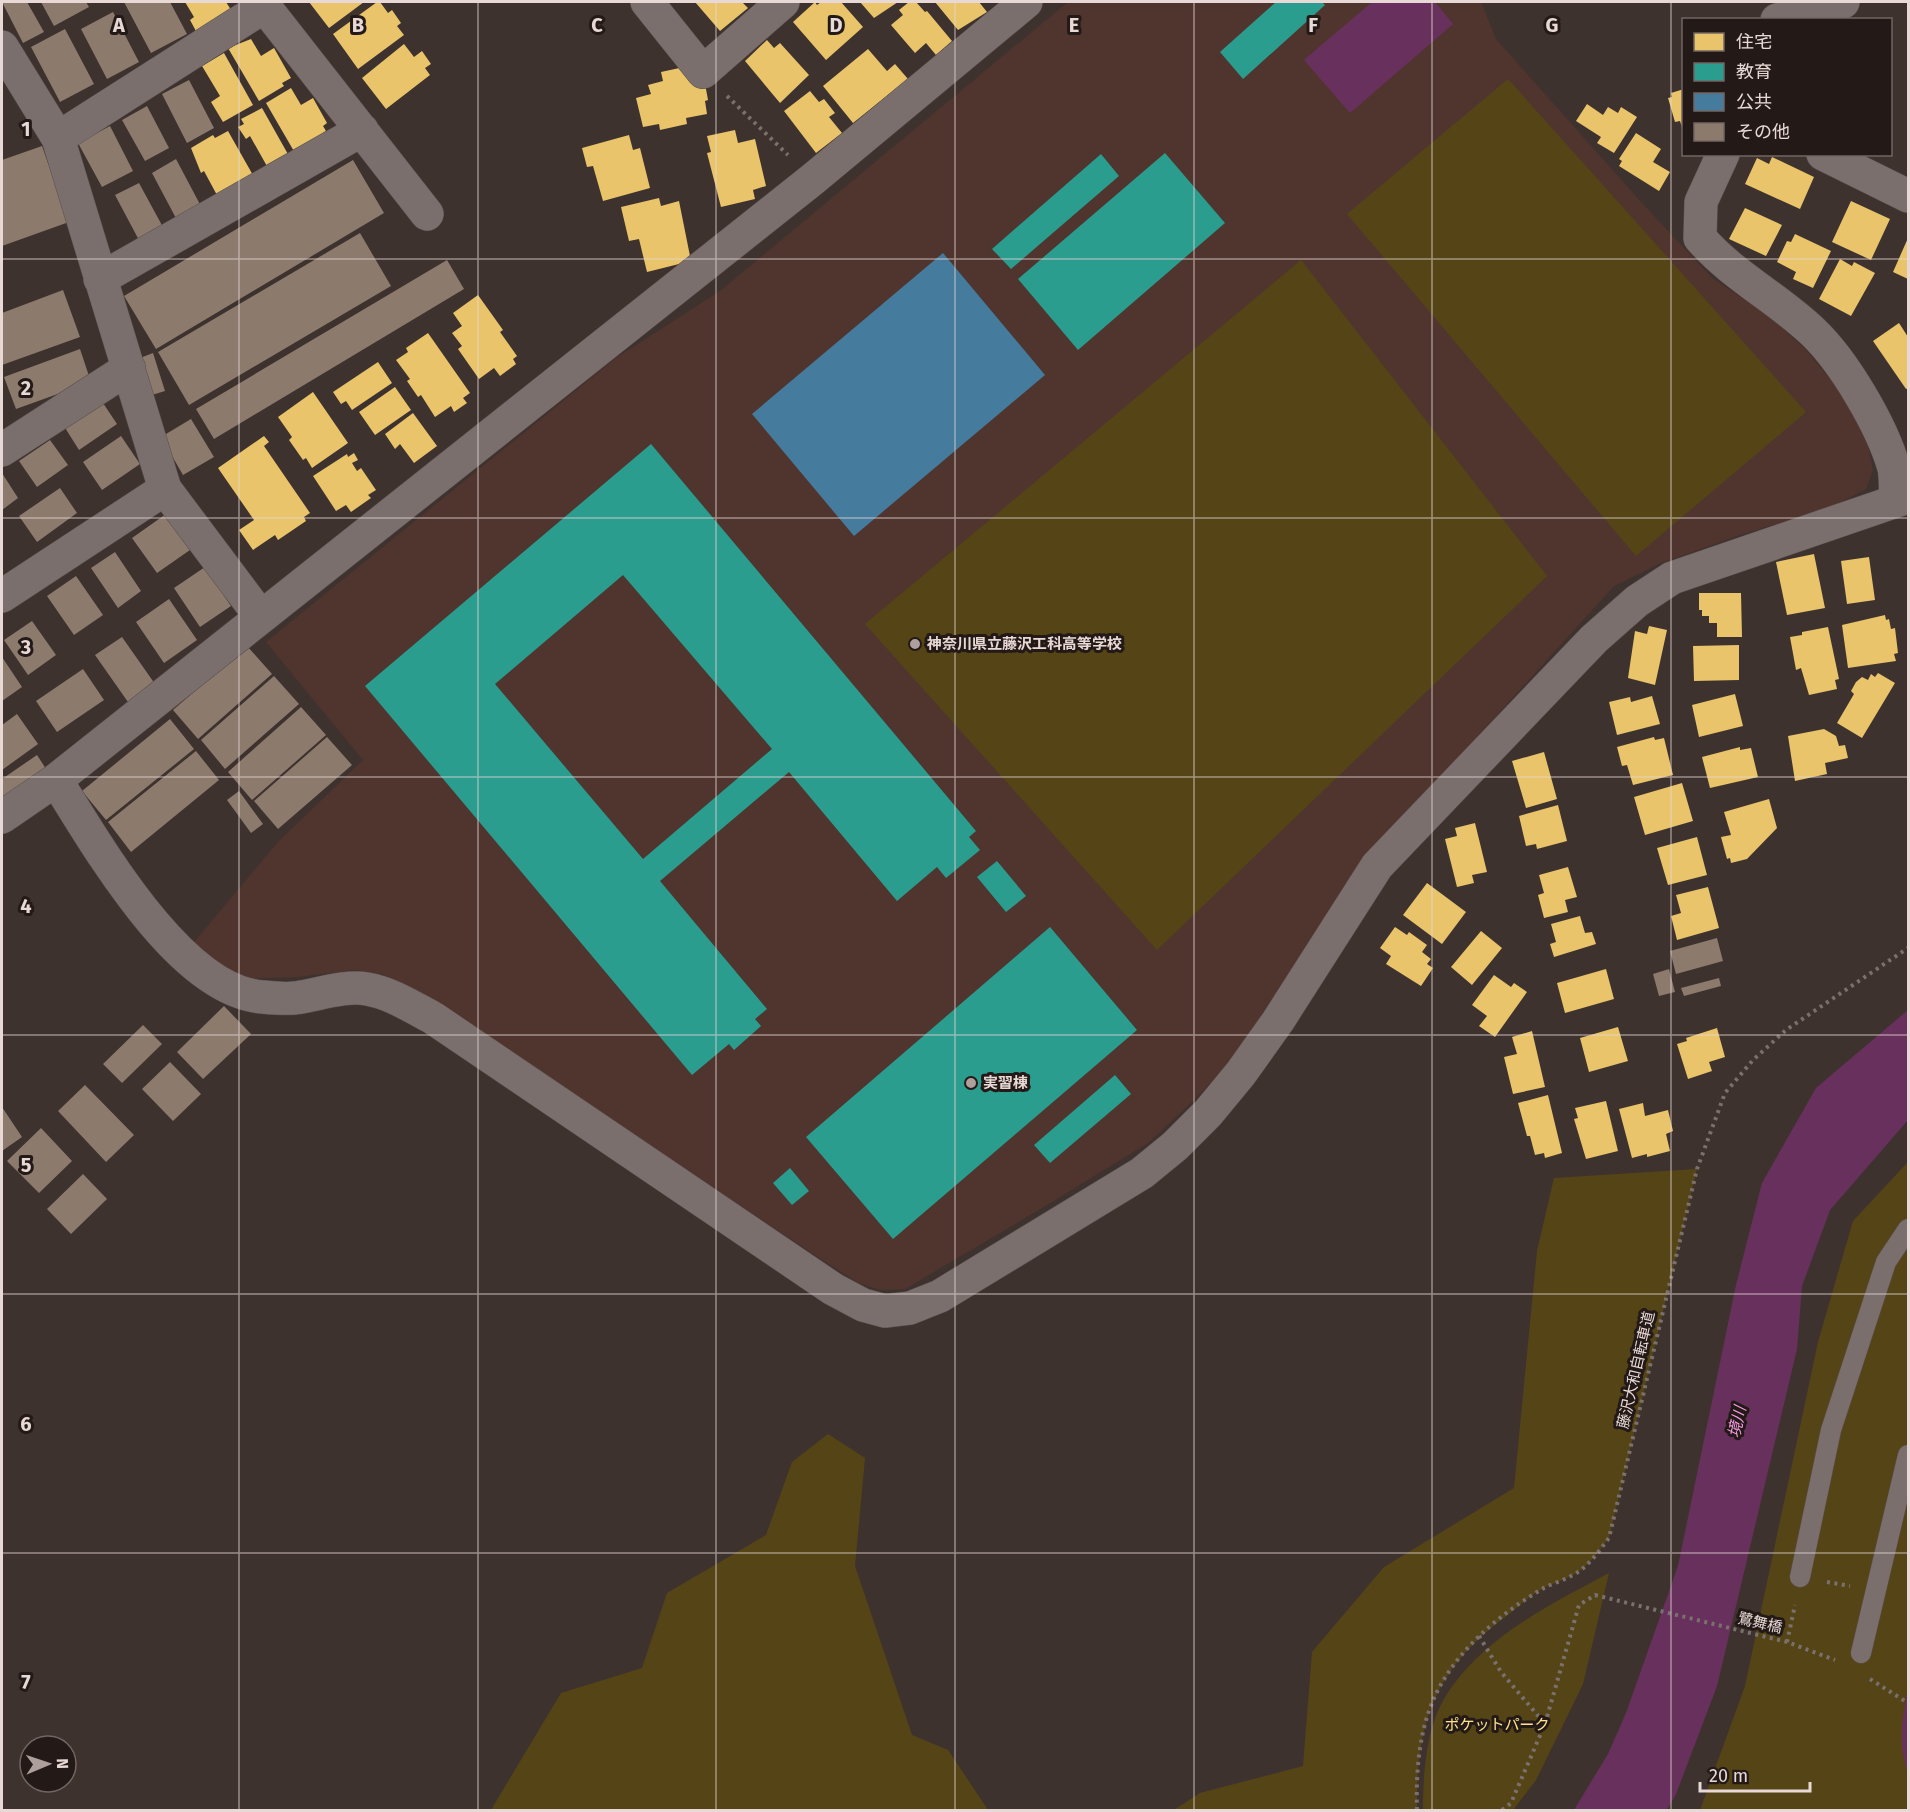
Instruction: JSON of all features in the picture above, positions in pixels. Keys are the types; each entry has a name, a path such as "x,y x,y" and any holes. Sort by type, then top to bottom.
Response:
{"street":[{"path":"647,2 702,72 783,2"},
{"path":"2,817 56,780 813,179 1026,2"},
{"path":"1759,2 1759,18"},
{"path":"1784,18 1844,2"},
{"path":"58,138 263,4 427,214"},
{"path":"2,47 58,138 165,489 261,617"},
{"path":"100,279 362,130"},
{"path":"56,780 119,879 160,931 206,974 235,992 260,997 293,998 366,989 397,998 433,1018 833,1289 862,1305 885,1311 910,1308 940,1296 1077,1214 1142,1173 1175,1146 1208,1113 1241,1073 1278,1021 1377,866 1594,639 1636,601 1672,578 1902,499 1881,434 1857,388 1813,332 1720,261 1700,238 1701,202 1722,156"},
{"path":"1827,156 1908,196"},
{"path":"2,450 129,368"},
{"path":"2,596 165,489"}],"lane":[{"path":"1800,1577 1832,1430 1886,1262 1908,1229"},
{"path":"1861,1653 1908,1455"}],"path":[{"path":"702,72 813,179"},
{"name":"藤沢大和自転車道","path":"1417,1810 1419,1754 1429,1710 1456,1659 1479,1636 1542,1589 1582,1569 1609,1538 1691,1191 1725,1093 1752,1060 1786,1030 1908,948"},
{"path":"1787,1642 1800,1577"},
{"name":"鷺舞橋","path":"1545,1724 1580,1605 1595,1595 1787,1642 1843,1663"},
{"path":"1479,1636 1501,1672 1545,1724 1511,1803 1502,1810"},
{"path":"1861,1674 1908,1703"}],"shaded area":[{"name":"神奈川県立藤沢工科高等学校","path":"1068,2 1481,2 1496,39 1641,202 1712,278 1768,315 1805,349 1843,394 1868,446 1873,470 1866,489 1831,507 1737,536 1659,564 1614,586 1398,824 1264,1011 1237,1056 1194,1100 1148,1143 1047,1205 905,1289 880,1290 859,1283 827,1263 405,984 382,974 356,970 297,977 244,979 190,947 278,842 363,760 266,642 616,358 720,291"}],"green space":[{"path":"1508,79 1806,412 1636,556 1347,214"},
{"path":"1301,260 1547,576 1157,950 865,624"},
{"path":"1908,1162 1908,1810 1700,1810 1745,1686 1818,1342 1853,1221"},
{"path":"1697,1169 1609,1538 1583,1569 1545,1587 1484,1634 1463,1655 1447,1676 1426,1723 1418,1778 1417,1810 1174,1810 1200,1793 1303,1766 1312,1652 1384,1567 1514,1488 1537,1251 1554,1178"},
{"path":"828,1434 865,1458 855,1566 912,1735 948,1750 988,1810 491,1810 561,1693 642,1668 667,1593 766,1535 792,1462"},
{"name":"ポケットパーク","path":"1609,1573 1583,1684 1536,1780 1513,1810 1423,1810 1429,1738 1438,1711 1459,1677 1496,1641 1540,1611"}],"water":[{"path":"1372,2 1435,2 1453,24 1350,113 1304,60"},
{"name":"境川","path":"1908,1010 1908,1120 1830,1210 1802,1286 1797,1349 1717,1686 1676,1794 1667,1810 1574,1810 1608,1754 1626,1713 1678,1566 1736,1285 1762,1183 1816,1088"},
{"path":"1908,1685 1908,1774 1902,1740"}],"building: 住宅":[{"path":"185,2 226,2 233,13 197,33 190,20 194,17"},
{"path":"309,2 364,2 329,28"},
{"path":"380,2 388,13 392,10 401,23 397,26 404,35 358,69 333,34"},
{"path":"695,2 742,2 748,8 720,31"},
{"path":"815,2 817,5 821,2 841,2 863,27 826,60 793,22"},
{"path":"860,2 898,2 874,18"},
{"path":"909,2 916,2 925,12 927,11 952,41 936,55 926,43 915,53 891,25 903,15 899,10"},
{"path":"935,2 979,2 987,12 958,30"},
{"path":"251,39 261,56 274,48 291,78 282,83 284,86 259,101 228,48"},
{"path":"767,40 774,48 780,43 809,75 780,103 745,61"},
{"path":"404,44 414,57 422,51 431,64 425,68 430,75 386,109 362,78"},
{"path":"868,49 887,71 895,64 908,79 853,123 823,86"},
{"path":"224,53 253,105 223,122 211,102 220,96 202,66"},
{"path":"684,67 703,73 708,100 705,101 707,114 686,118 687,124 660,130 659,124 643,127 636,98 651,94 648,85 663,81 661,72"},
{"path":"291,88 301,105 313,98 327,123 323,126 326,131 295,153 266,103"},
{"path":"1682,90 1682,128 1680,121 1675,122 1668,98 1672,97 1671,93"},
{"path":"810,91 819,102 824,99 835,113 829,117 842,133 816,153 784,111"},
{"path":"1587,104 1603,115 1608,107 1618,113 1621,107 1637,117 1614,153 1597,143 1601,137 1576,121"},
{"path":"262,108 289,156 268,168 250,136 246,139 238,127 244,124 241,119"},
{"path":"735,130 738,143 755,139 766,186 753,190 755,199 721,207 707,153 711,152 707,136"},
{"path":"228,131 254,177 218,197 204,171 201,173 191,148 213,135 215,138"},
{"path":"1636,133 1661,149 1653,162 1670,172 1659,191 1619,166 1622,161 1619,159"},
{"path":"629,135 633,150 640,148 650,188 603,201 593,166 587,167 582,148"},
{"path":"1772,157 1814,177 1800,209 1745,184 1757,158 1769,164"},
{"path":"659,198 661,206 679,201 691,261 647,272 639,239 629,241 621,207"},
{"path":"1851,201 1890,219 1871,260 1832,242"},
{"path":"1745,208 1782,225 1766,256 1729,239"},
{"path":"1795,234 1831,251 1813,288 1793,279 1796,272 1777,262 1787,241 1791,242"},
{"path":"1908,238 1908,279 1893,272"},
{"path":"1840,259 1852,266 1854,262 1875,273 1851,316 1819,299"},
{"path":"478,295 503,330 500,332 517,356 513,359 516,364 500,376 494,368 479,379 458,349 462,346 452,333 462,326 453,313"},
{"path":"1899,323 1908,337 1908,388 1906,389 1873,341"},
{"path":"428,333 470,393 463,398 467,403 454,412 451,406 435,417 421,395 418,397 407,381 410,379 396,360 408,352 406,348"},
{"path":"378,362 392,383 352,410 346,401 341,404 333,392"},
{"path":"395,387 411,410 375,435 359,412"},
{"path":"313,392 348,443 312,468 306,458 303,460 289,440 292,437 278,417"},
{"path":"413,413 437,446 414,463 400,444 395,449 385,434"},
{"path":"264,436 269,442 264,446 310,513 304,517 306,521 278,540 275,535 253,550 239,530 254,520 218,468"},
{"path":"354,453 358,460 352,463 357,471 361,468 376,490 368,495 371,498 351,512 346,505 336,511 313,476 347,454 348,457"},
{"path":"1814,554 1825,608 1787,615 1776,562"},
{"path":"1869,557 1875,600 1847,604 1841,561"},
{"path":"1699,593 1741,593 1742,637 1717,637 1717,623 1709,623 1709,616 1702,616 1702,610 1699,610"},
{"path":"1885,615 1886,620 1889,619 1891,629 1895,628 1898,653 1894,654 1896,661 1848,668 1842,625"},
{"path":"1649,626 1667,630 1655,685 1628,678 1635,631 1647,634"},
{"path":"1828,627 1839,679 1835,680 1837,689 1809,695 1801,668 1796,670 1790,637"},
{"path":"1739,645 1739,680 1694,681 1693,646"},
{"path":"1878,673 1895,683 1862,738 1837,723 1854,694 1851,691 1856,682 1862,677 1868,680 1871,674 1875,677"},
{"path":"1735,694 1743,726 1699,737 1692,705"},
{"path":"1652,696 1660,724 1617,735 1609,702 1630,697 1631,702"},
{"path":"1824,729 1836,736 1839,746 1845,745 1848,758 1825,763 1827,774 1795,781 1788,736"},
{"path":"1654,737 1655,740 1664,738 1673,775 1633,785 1627,765 1622,766 1617,747"},
{"path":"1740,747 1740,750 1751,748 1758,777 1710,788 1702,757"},
{"path":"1544,752 1557,799 1526,808 1512,761"},
{"path":"1682,783 1693,821 1645,835 1634,797"},
{"path":"1769,799 1777,828 1747,859 1731,863 1730,858 1727,859 1721,837 1731,835 1724,812"},
{"path":"1558,805 1567,841 1537,849 1536,844 1526,846 1519,816"},
{"path":"1475,823 1487,872 1472,875 1474,883 1457,887 1445,839 1457,836 1455,828"},
{"path":"1697,837 1707,875 1668,885 1657,848"},
{"path":"1568,867 1577,897 1565,900 1568,912 1544,918 1538,895 1544,893 1539,875"},
{"path":"1427,883 1466,912 1442,944 1403,915"},
{"path":"1708,887 1719,928 1677,940 1671,916 1681,913 1676,895"},
{"path":"1580,916 1585,933 1592,932 1596,944 1554,957 1550,944 1556,942 1551,924"},
{"path":"1395,927 1407,935 1409,932 1427,945 1422,952 1431,959 1427,964 1433,968 1421,986 1386,964 1391,956 1380,948"},
{"path":"1481,931 1502,948 1472,985 1451,967"},
{"path":"1606,969 1614,999 1565,1013 1557,983"},
{"path":"1494,975 1511,987 1514,983 1527,992 1495,1037 1479,1026 1487,1016 1472,1005"},
{"path":"1618,1027 1628,1061 1589,1072 1580,1038"},
{"path":"1717,1028 1725,1057 1709,1062 1712,1071 1688,1079 1677,1044 1687,1041 1686,1038"},
{"path":"1532,1031 1545,1087 1513,1094 1504,1057 1517,1054 1512,1037"},
{"path":"1548,1095 1562,1153 1545,1158 1544,1153 1535,1155 1518,1103"},
{"path":"1606,1101 1618,1151 1586,1159 1574,1119 1578,1118 1575,1108"},
{"path":"1643,1103 1645,1116 1668,1110 1673,1131 1666,1134 1670,1151 1632,1158 1619,1109"}],"building: 教育":[{"path":"1276,2 1322,2 1325,5 1243,79 1220,52"},
{"path":"1165,153 1225,223 1078,350 1018,279"},
{"path":"1101,154 1119,176 1011,269 992,249"},
{"path":"651,444 976,831 969,837 980,850 946,878 937,867 897,901 789,772 660,881 767,1009 755,1019 761,1026 734,1050 729,1044 692,1075 365,686","holes":["623,575 772,749 643,859 495,684"]},
{"path":"997,861 1026,896 1006,912 977,877"},
{"name":"実習棟","path":"1050,927 1137,1030 893,1239 806,1137"},
{"path":"1115,1075 1131,1094 1050,1163 1034,1145"},
{"path":"790,1168 809,1191 792,1205 773,1183"}],"building: 公共":[{"path":"943,253 1045,375 854,536 752,414"}],"building: その他":[{"path":"2,2 27,2 44,32 23,43"},
{"path":"41,2 86,2 89,7 54,26"},
{"path":"124,2 170,2 187,34 151,53"},
{"path":"113,12 139,62 107,79 81,29"},
{"path":"65,29 94,84 60,102 31,47"},
{"path":"189,80 214,128 187,143 162,94"},
{"path":"147,106 169,148 145,161 122,120"},
{"path":"110,126 133,171 102,187 78,143"},
{"path":"42,146 69,222 2,246 2,160"},
{"path":"176,159 203,210 178,222 152,173"},
{"path":"353,160 384,213 156,349 124,296"},
{"path":"139,183 164,229 140,242 115,195"},
{"path":"360,233 391,286 189,405 158,352"},
{"path":"447,260 464,289 214,439 196,409"},
{"path":"63,290 80,337 2,365 2,313"},
{"path":"80,349 91,382 16,409 4,377"},
{"path":"153,353 165,391 152,395 140,358"},
{"path":"99,397 117,424 79,450 62,423"},
{"path":"191,419 214,457 183,475 161,437"},
{"path":"121,436 140,464 102,490 83,462"},
{"path":"50,440 68,465 37,487 19,461"},
{"path":"2,473 18,498 2,510"},
{"path":"60,488 77,513 37,542 19,516"},
{"path":"166,514 190,550 157,573 132,538"},
{"path":"115,552 141,591 118,608 91,568"},
{"path":"205,567 231,606 200,627 174,588"},
{"path":"76,576 103,615 74,635 47,596"},
{"path":"169,599 197,640 164,663 136,622"},
{"path":"32,621 56,655 28,675 4,640"},
{"path":"122,637 155,684 128,702 95,655"},
{"path":"247,646 272,674 198,739 173,710"},
{"path":"2,657 22,687 2,701"},
{"path":"83,669 104,700 57,732 36,701"},
{"path":"274,676 299,704 225,769 201,740"},
{"path":"301,707 326,735 252,800 228,772"},
{"path":"17,714 38,744 2,770 2,725"},
{"path":"170,719 194,749 106,820 82,791"},
{"path":"327,737 352,765 278,829 254,801"},
{"path":"196,751 219,780 131,852 108,822"},
{"path":"37,755 50,775 6,804 2,797 2,779"},
{"path":"239,791 263,824 251,833 227,800"},
{"path":"1717,938 1723,961 1676,974 1670,951"},
{"path":"1669,969 1675,992 1659,996 1653,974"},
{"path":"1719,978 1721,986 1684,996 1681,988"},
{"path":"224,1006 251,1034 203,1079 177,1052"},
{"path":"143,1025 162,1044 122,1083 103,1064"},
{"path":"170,1062 201,1094 173,1121 142,1089"},
{"path":"85,1085 134,1135 106,1162 58,1111"},
{"path":"2,1107 22,1137 2,1151"},
{"path":"41,1128 72,1161 39,1193 7,1161"},
{"path":"83,1174 107,1199 71,1234 47,1209"}],"place":[{"name":"神奈川県立藤沢工科高等学校","path":"915,644"},
{"name":"実習棟","path":"971,1083"}]}
